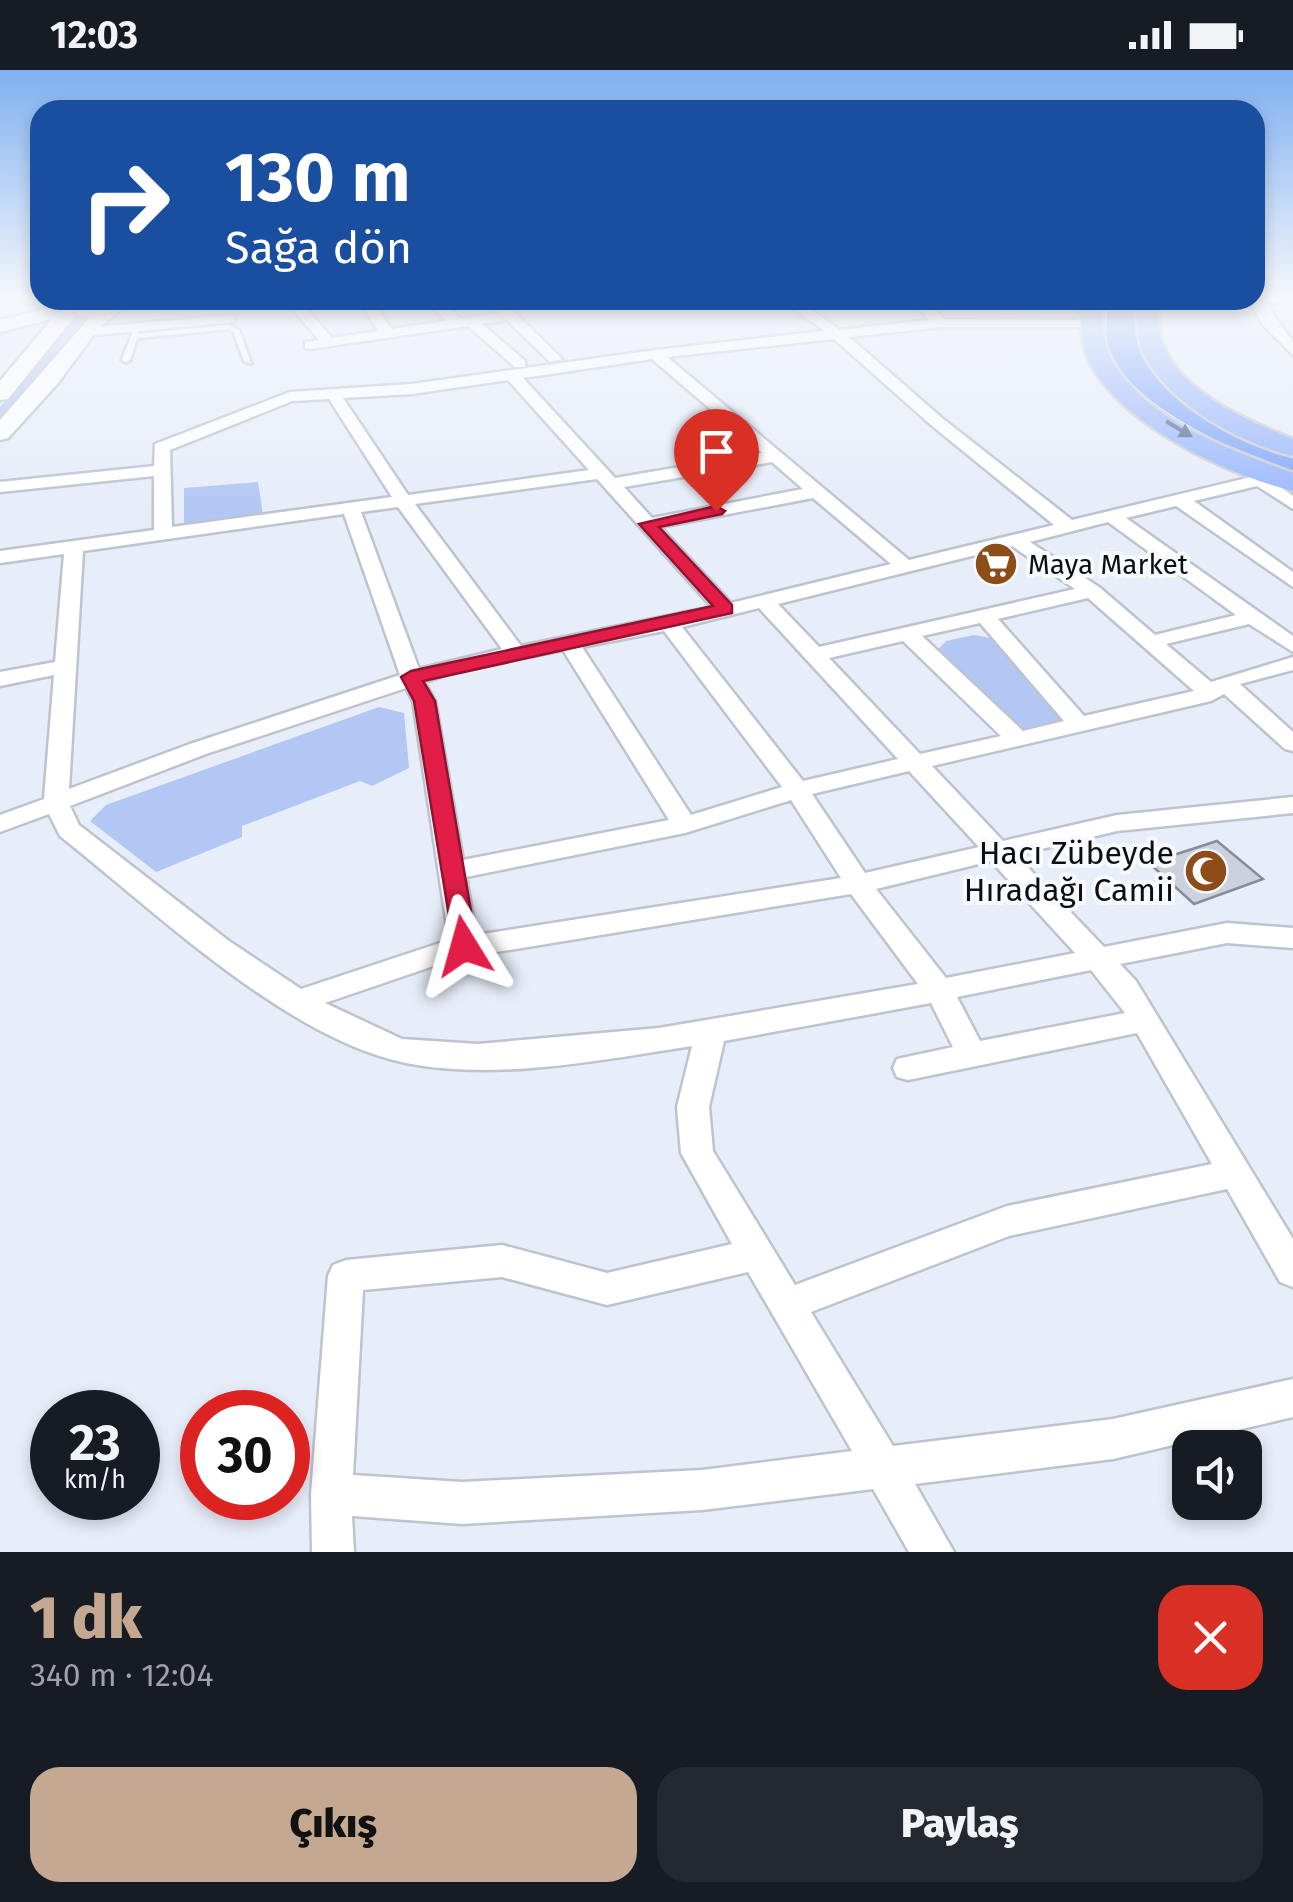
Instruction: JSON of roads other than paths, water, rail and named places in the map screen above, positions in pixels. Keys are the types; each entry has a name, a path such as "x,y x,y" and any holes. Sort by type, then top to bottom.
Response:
{"main road":[{"path":"0,394 24,366"},
{"path":"0,433 61,366"},
{"path":"1106,366 1118,385 1181,432 1277,480"},
{"path":"1163,366 1229,418 1288,444"}],"street":[{"path":"512,366 606,479 725,609"},
{"path":"163,536 162,448 290,398 335,396 549,366"},
{"path":"670,366 907,568"},
{"path":"876,366 1070,528"},
{"path":"335,396 404,502 516,654"},
{"path":"0,557 778,456"},
{"path":"0,487 163,470"},
{"path":"0,824 411,677 668,624 1277,480 1293,504"},
{"path":"647,524 820,492"},
{"path":"1180,500 1293,581"},
{"path":"351,510 411,677 424,701 464,946"},
{"path":"1112,516 1293,646"},
{"path":"1018,542 1092,591 1150,642 1293,744"},
{"path":"74,550 56,802 68,830 296,1002 383,1046 437,1053 520,1054 711,1032 940,992 1226,933 1293,938"},
{"path":"813,655 1092,591"},
{"path":"764,602 1126,989 1293,1271"},
{"path":"984,616 1080,726"},
{"path":"1150,642 1252,617"},
{"path":"668,624 796,790 858,884 940,992 972,1056"},
{"path":"907,634 1018,739"},
{"path":"570,645 685,824"},
{"path":"454,871 685,824 796,790 1080,726 1293,663"},
{"path":"0,679 66,666"},
{"path":"296,1002 464,946 858,884 1116,822 1293,805"},
{"path":"908,1068 1144,1020"},
{"path":"711,1032 693,1107 697,1153 933,1552"},
{"path":"787,1305 1007,1221 1235,1173"},
{"path":"333,1552 331,1494 346,1276 502,1261 606,1289 756,1254"},
{"path":"331,1494 462,1503 702,1490 1113,1439 1293,1398"}],"water":[{"path":"1118,366 1152,366 1206,412 1293,457 1293,474 1184,423 1133,385"}],"place":[{"name":"Maya Market","path":"996,564"},
{"name":"Hacı Zübeyde Hıradağı Camii","path":"1206,871"}]}
